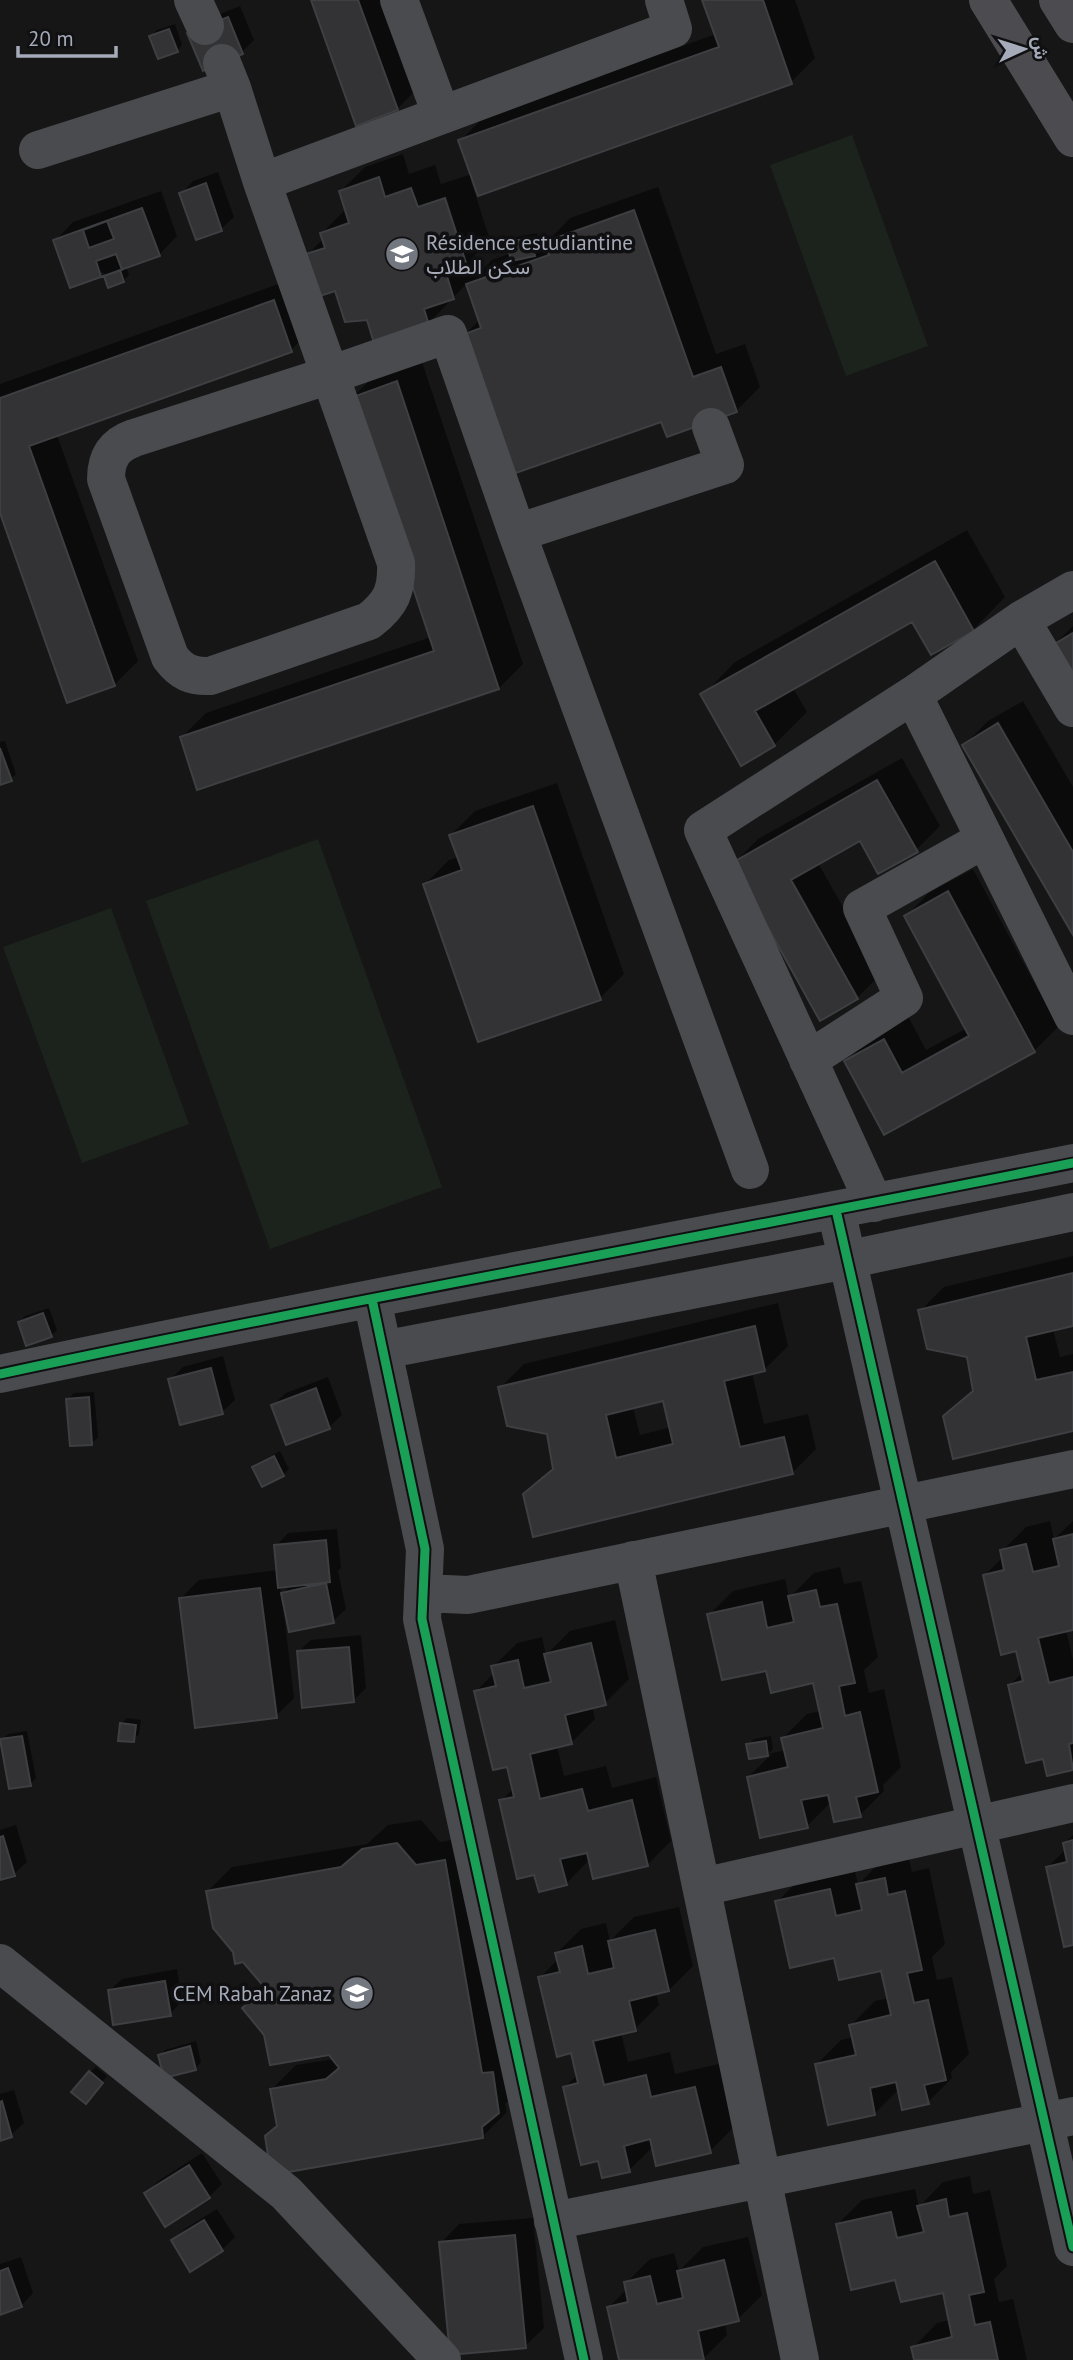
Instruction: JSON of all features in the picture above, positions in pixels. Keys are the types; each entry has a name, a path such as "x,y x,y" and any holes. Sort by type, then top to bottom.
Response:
{"highway":[{"path":"988,0 1073,138"},
{"path":"1058,0 1073,24"}],"street":[{"path":"399,0 441,114"},
{"path":"262,182 673,29 664,0"},
{"path":"38,150 227,75 262,182 330,375 396,563 397,580 392,597 369,621 210,676 192,675 183,671 170,657 109,488 106,478 109,457 115,448 124,442 330,375 448,334 517,533 750,1170"},
{"path":"517,533 725,465 711,427"},
{"path":"874,1203 703,830 913,695 1021,620 1073,590"},
{"path":"1021,620 1073,708"},
{"path":"913,695 1073,1016"},
{"path":"808,1060 904,998 862,908 985,839"},
{"path":"0,1374 235,1324 1073,1163"},
{"path":"836,1210 976,1825 1059,2119 1073,2247"},
{"path":"383,1350 846,1260 1073,1212"},
{"path":"372,1299 425,1549 422,1619 584,2360"},
{"path":"423,1593 468,1595 1073,1469"},
{"path":"633,1560 800,2360"},
{"path":"702,1887 1073,1803"},
{"path":"0,1962 286,2193 442,2360"},
{"path":"553,2221 1059,2119"}],"shaded area":[{"path":"852,135 928,346 846,376 770,165"},
{"path":"318,839 442,1187 270,1249 146,901"},
{"path":"111,908 189,1124 82,1163 3,947"}],"building":[{"path":"311,0 358,0 398,110 356,126"},
{"path":"702,0 763,0 792,84 478,196 458,140 719,47"},
{"path":"228,17 243,54 203,71 187,33"},
{"path":"169,29 178,52 158,59 149,36"},
{"path":"379,177 385,197 411,188 418,207 445,198 467,266 446,273 454,299 424,309 429,325 374,343 367,320 345,322 335,291 320,296 306,254 325,248 320,233 349,223 339,191"},
{"path":"206,183 222,231 196,240 179,193"},
{"path":"142,208 160,256 70,288 53,240"},
{"path":"634,210 693,377 721,367 737,412 667,437 661,422 510,475 462,335 481,328 466,284 549,255 544,242"},
{"path":"107,221 114,239 89,248 83,230"},
{"path":"531,238 535,256 511,261 507,242"},
{"path":"116,254 122,270 101,277 96,261"},
{"path":"120,270 124,282 108,288 104,276"},
{"path":"274,300 292,352 29,446 115,686 67,703 0,513 0,398"},
{"path":"397,381 499,689 197,790 180,737 434,651 350,398"},
{"path":"935,561 974,631 931,655 912,622 755,711 775,746 741,766 700,694"},
{"path":"1073,633 1073,679 1051,646"},
{"path":"998,723 1073,852 1073,935 962,745"},
{"path":"0,748 12,781 0,785"},
{"path":"877,780 918,852 878,874 860,841 791,880 858,999 820,1021 732,863"},
{"path":"533,806 601,1000 478,1042 423,884 462,870 449,835"},
{"path":"948,891 1035,1052 884,1135 844,1061 884,1039 902,1073 969,1036 904,916"},
{"path":"1073,1273 1073,1326 1026,1337 1036,1380 1073,1372 1073,1431 953,1459 943,1416 973,1391 967,1357 927,1349 918,1310"},
{"path":"43,1313 52,1337 26,1346 18,1322"},
{"path":"755,1326 765,1371 724,1381 740,1447 784,1437 793,1474 533,1537 523,1494 553,1469 547,1434 507,1426 498,1387","holes":["663,1401 673,1444 616,1458 606,1415"]},
{"path":"211,1368 223,1414 180,1425 168,1379"},
{"path":"316,1388 330,1429 286,1445 271,1405"},
{"path":"89,1397 92,1445 70,1446 66,1399"},
{"path":"274,1456 284,1476 262,1487 252,1467"},
{"path":"1073,1534 1073,1630 1038,1638 1049,1683 1073,1677 1073,1743 1069,1744 1073,1770 1047,1776 1043,1759 1026,1763 1008,1685 1023,1681 1016,1651 1001,1655 983,1575 1004,1570 1000,1550 1026,1544 1033,1572 1059,1566 1053,1539"},
{"path":"326,1540 330,1582 278,1588 274,1545"},
{"path":"326,1583 334,1623 289,1632 281,1593"},
{"path":"260,1588 277,1718 195,1728 179,1598"},
{"path":"816,1590 820,1607 837,1604 855,1683 839,1686 845,1716 860,1712 878,1792 856,1797 861,1817 834,1822 828,1795 801,1800 808,1828 760,1838 747,1777 788,1767 781,1738 823,1728 813,1683 771,1693 766,1671 722,1680 707,1614 762,1602 767,1628 794,1622 788,1596"},
{"path":"591,1643 606,1705 565,1715 572,1744 530,1754 540,1799 582,1789 588,1811 632,1800 648,1866 593,1879 587,1853 560,1859 567,1885 539,1892 534,1875 517,1879 499,1800 514,1797 507,1767 493,1770 474,1691 496,1686 491,1666 518,1660 524,1688 551,1682 544,1654"},
{"path":"349,1647 354,1702 302,1708 297,1651"},
{"path":"120,1723 136,1725 134,1742 118,1741"},
{"path":"22,1736 31,1786 9,1789 0,1739"},
{"path":"766,1741 768,1756 749,1759 746,1744"},
{"path":"3,1836 15,1876 0,1880 0,1837"},
{"path":"1073,1840 1073,1945 1064,1947 1046,1867 1067,1862 1063,1843"},
{"path":"397,1843 416,1865 445,1860 482,2073 493,2072 499,2113 482,2127 483,2138 271,2175 265,2136 277,2126 270,2089 326,2079 339,2068 329,2055 270,2065 264,2035 242,2008 265,1988 243,1962 235,1964 233,1952 213,1928 206,1891 341,1867 362,1849"},
{"path":"885,1878 888,1895 905,1891 922,1970 907,1973 914,2003 928,2000 946,2080 924,2085 929,2104 902,2110 896,2082 870,2088 875,2115 828,2125 815,2064 856,2055 849,2025 891,2015 881,1971 839,1980 834,1958 790,1968 775,1901 830,1889 836,1916 862,1910 856,1884"},
{"path":"655,1930 669,1991 629,2001 636,2031 593,2041 604,2085 646,2075 651,2097 695,2087 711,2153 656,2166 650,2139 624,2146 630,2172 602,2178 598,2161 581,2165 563,2087 578,2083 571,2053 557,2057 538,1977 560,1972 555,1953 582,1946 588,1974 614,1968 608,1941"},
{"path":"165,1981 171,2016 113,2025 108,1990"},
{"path":"190,2046 196,2070 164,2078 158,2055"},
{"path":"89,2071 103,2083 86,2104 71,2092"},
{"path":"2,2101 12,2137 0,2141 0,2102"},
{"path":"189,2165 210,2198 165,2227 144,2193"},
{"path":"946,2199 949,2217 967,2213 984,2292 969,2295 975,2325 990,2322 998,2360 914,2360 911,2347 952,2337 943,2293 901,2302 895,2280 851,2290 836,2224 891,2212 897,2238 924,2232 917,2206"},
{"path":"204,2220 223,2251 190,2272 171,2240"},
{"path":"515,2235 526,2348 450,2355 439,2242"},
{"path":"724,2260 739,2321 698,2331 704,2360 619,2360 607,2307 628,2302 624,2282 650,2276 657,2304 683,2298 677,2271"},
{"path":"8,2268 22,2307 0,2315 0,2271"}],"cycle path":[{"path":"0,1374 268,1319 1073,1163"},
{"path":"836,1210 1073,2247"},
{"path":"372,1299 425,1549 422,1619 584,2360"}],"place":[{"name":"Résidence estudiantine سكن الطلاب","path":"402,254"},
{"name":"CEM Rabah Zanaz","path":"357,1993"}]}
